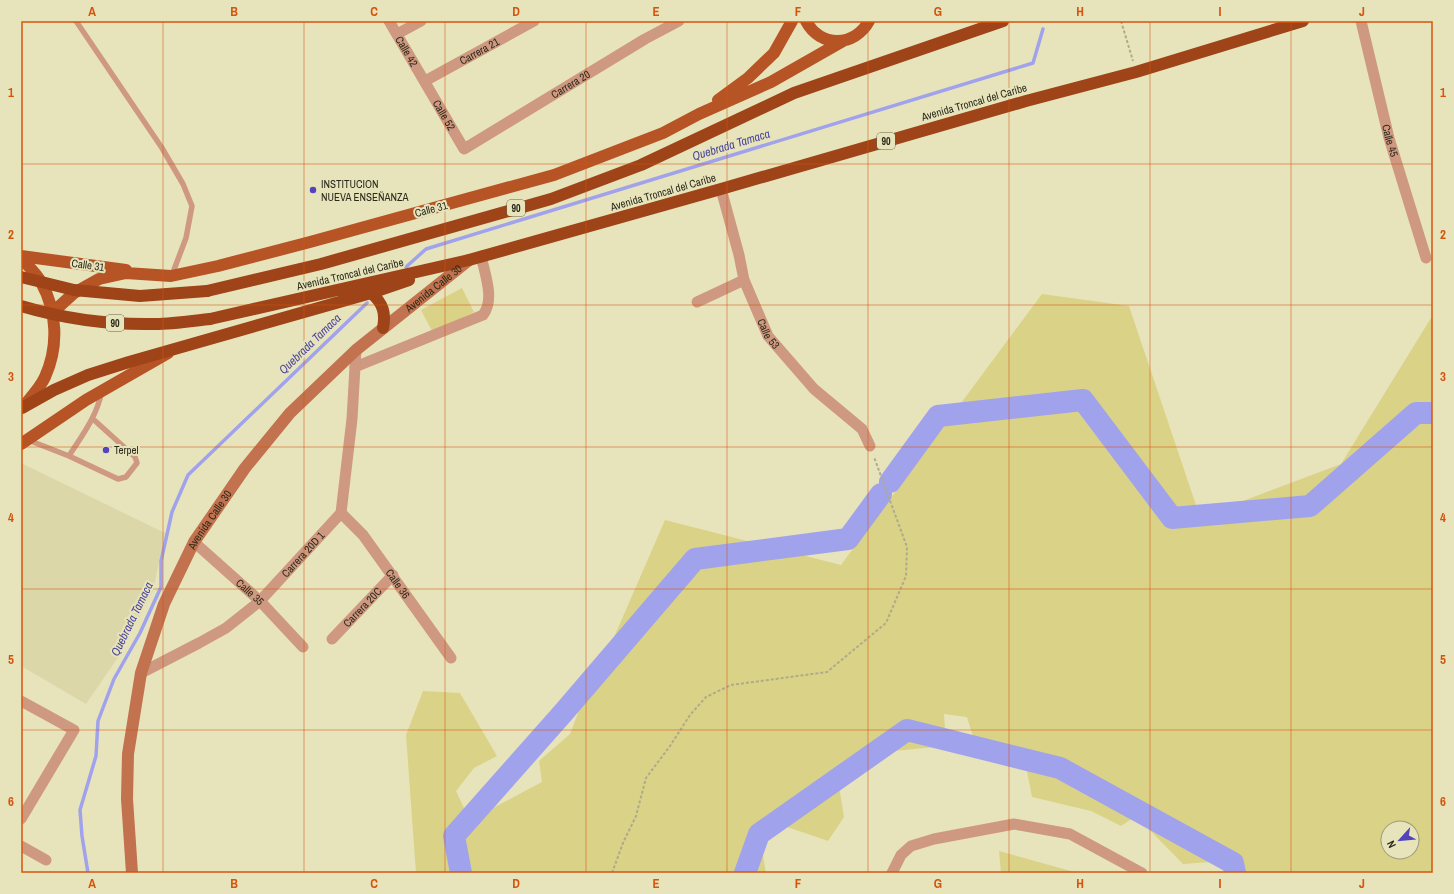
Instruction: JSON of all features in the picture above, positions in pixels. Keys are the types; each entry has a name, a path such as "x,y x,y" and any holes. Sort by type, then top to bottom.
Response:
{"highway":[{"name":"Avenida Troncal del Caribe","path":"21,277 74,290 140,296 207,291 320,264 551,198 642,165 794,94 1002,21"},
{"name":"Avenida Troncal del Caribe","path":"21,306 46,314 101,322 156,324 210,319 469,260 721,190 1026,101 1136,72 1303,21"},
{"path":"21,408 54,390 88,375 371,293 469,260"},
{"path":"371,293 382,305 384,312 383,328"}],"main road":[{"path":"699,114 748,78 774,53 792,21"},
{"path":"806,21 813,31 822,38 832,41 843,41"},
{"path":"699,114 771,82 843,41 860,34 869,21"},
{"name":"Calle 31","path":"21,257 171,276 218,266 310,242 554,175 663,133 699,114"},
{"path":"21,257 41,281 53,312 55,345 45,377 37,391 21,408"},
{"name":"Avenida Calle 30","path":"132,873 127,799 128,754 141,673 164,604 194,542 245,468 290,413 356,350 469,260"},
{"name":"Calle 31","path":"53,312 74,293 99,279 126,273 155,274"},
{"path":"24,442 86,400 174,350"}],"street":[{"name":"Calle 42","path":"389,21 425,81"},
{"path":"397,34 421,21"},
{"name":"Carrera 21","path":"425,81 534,21"},
{"name":"Carrera 20","path":"464,149 645,39 679,21"},
{"name":"Calle 45","path":"1362,21 1390,138 1426,258"},
{"name":"Calle 52","path":"425,81 464,149"},
{"name":"Calle 53","path":"721,190 739,255 744,280 768,336 814,389 862,429 870,446"},
{"path":"355,367 483,315 487,310 488,294 481,256"},
{"path":"697,302 744,280"},
{"path":"341,513 352,419 356,350"},
{"name":"Calle 36","path":"341,513 363,535 451,658"},
{"name":"Carrera 20D 1","path":"141,673 199,644 226,628 260,601 341,513"},
{"name":"Calle 35","path":"194,542 260,601 303,647"},
{"name":"Carrera 20C","path":"332,639 393,575"},
{"path":"21,702 74,730 21,819"},
{"path":"892,873 901,855 911,846 934,839 1014,824 1070,834 1142,873"},
{"path":"21,846 46,860"}],"lane":[{"path":"76,21 162,148 183,184 192,206 186,238 171,276"},
{"path":"69,456 93,419 99,406 102,391"},
{"path":"24,442 69,456 118,479 126,477 137,463 135,458 93,419"}],"path":[{"path":"1121,21 1136,72"},
{"path":"612,873 623,843 636,816 646,778 670,746 690,715 706,697 731,685 827,672 886,623 906,576 907,548 870,446"}],"shaded area":[{"path":"462,288 474,312 433,333 421,310"},
{"path":"1042,294 1129,306 1200,517 1341,464 1431,318 1433,319 1433,873 1238,873 1238,860 1183,864 1136,816 1121,826 1091,811 1032,797 1026,766 980,759 967,717 944,714 946,746 894,751 838,780 844,817 828,841 767,820 760,839 766,873 416,873 406,735 423,691 460,693 497,756 474,768 456,791 464,808 491,809 542,782 539,761 570,734 582,703 604,676 605,658 665,520 841,565"},
{"path":"21,463 165,533 153,591 121,653 86,704 21,666"},
{"path":"999,851 1078,873 1001,873"}],"waterway":[{"name":"Quebrada Tamaca","path":"406,267 426,249 1033,63 1043,29"},
{"name":"Quebrada Tamaca","path":"88,873 82,836 80,810 96,756 98,721 114,679 140,633 161,587 161,561 172,512 188,475 367,303"},
{"path":"890,482 938,416 1083,400 1172,518 1310,506 1416,413 1433,413"},
{"path":"461,873 454,836 563,713 695,559 848,539 881,494"},
{"path":"745,873 759,834 907,730 1060,768 1233,863 1235,873"}],"place":[{"name":"INSTITUCION NUEVA ENSEÑANZA","path":"313,190"},
{"name":"Terpel","path":"106,450"}]}
